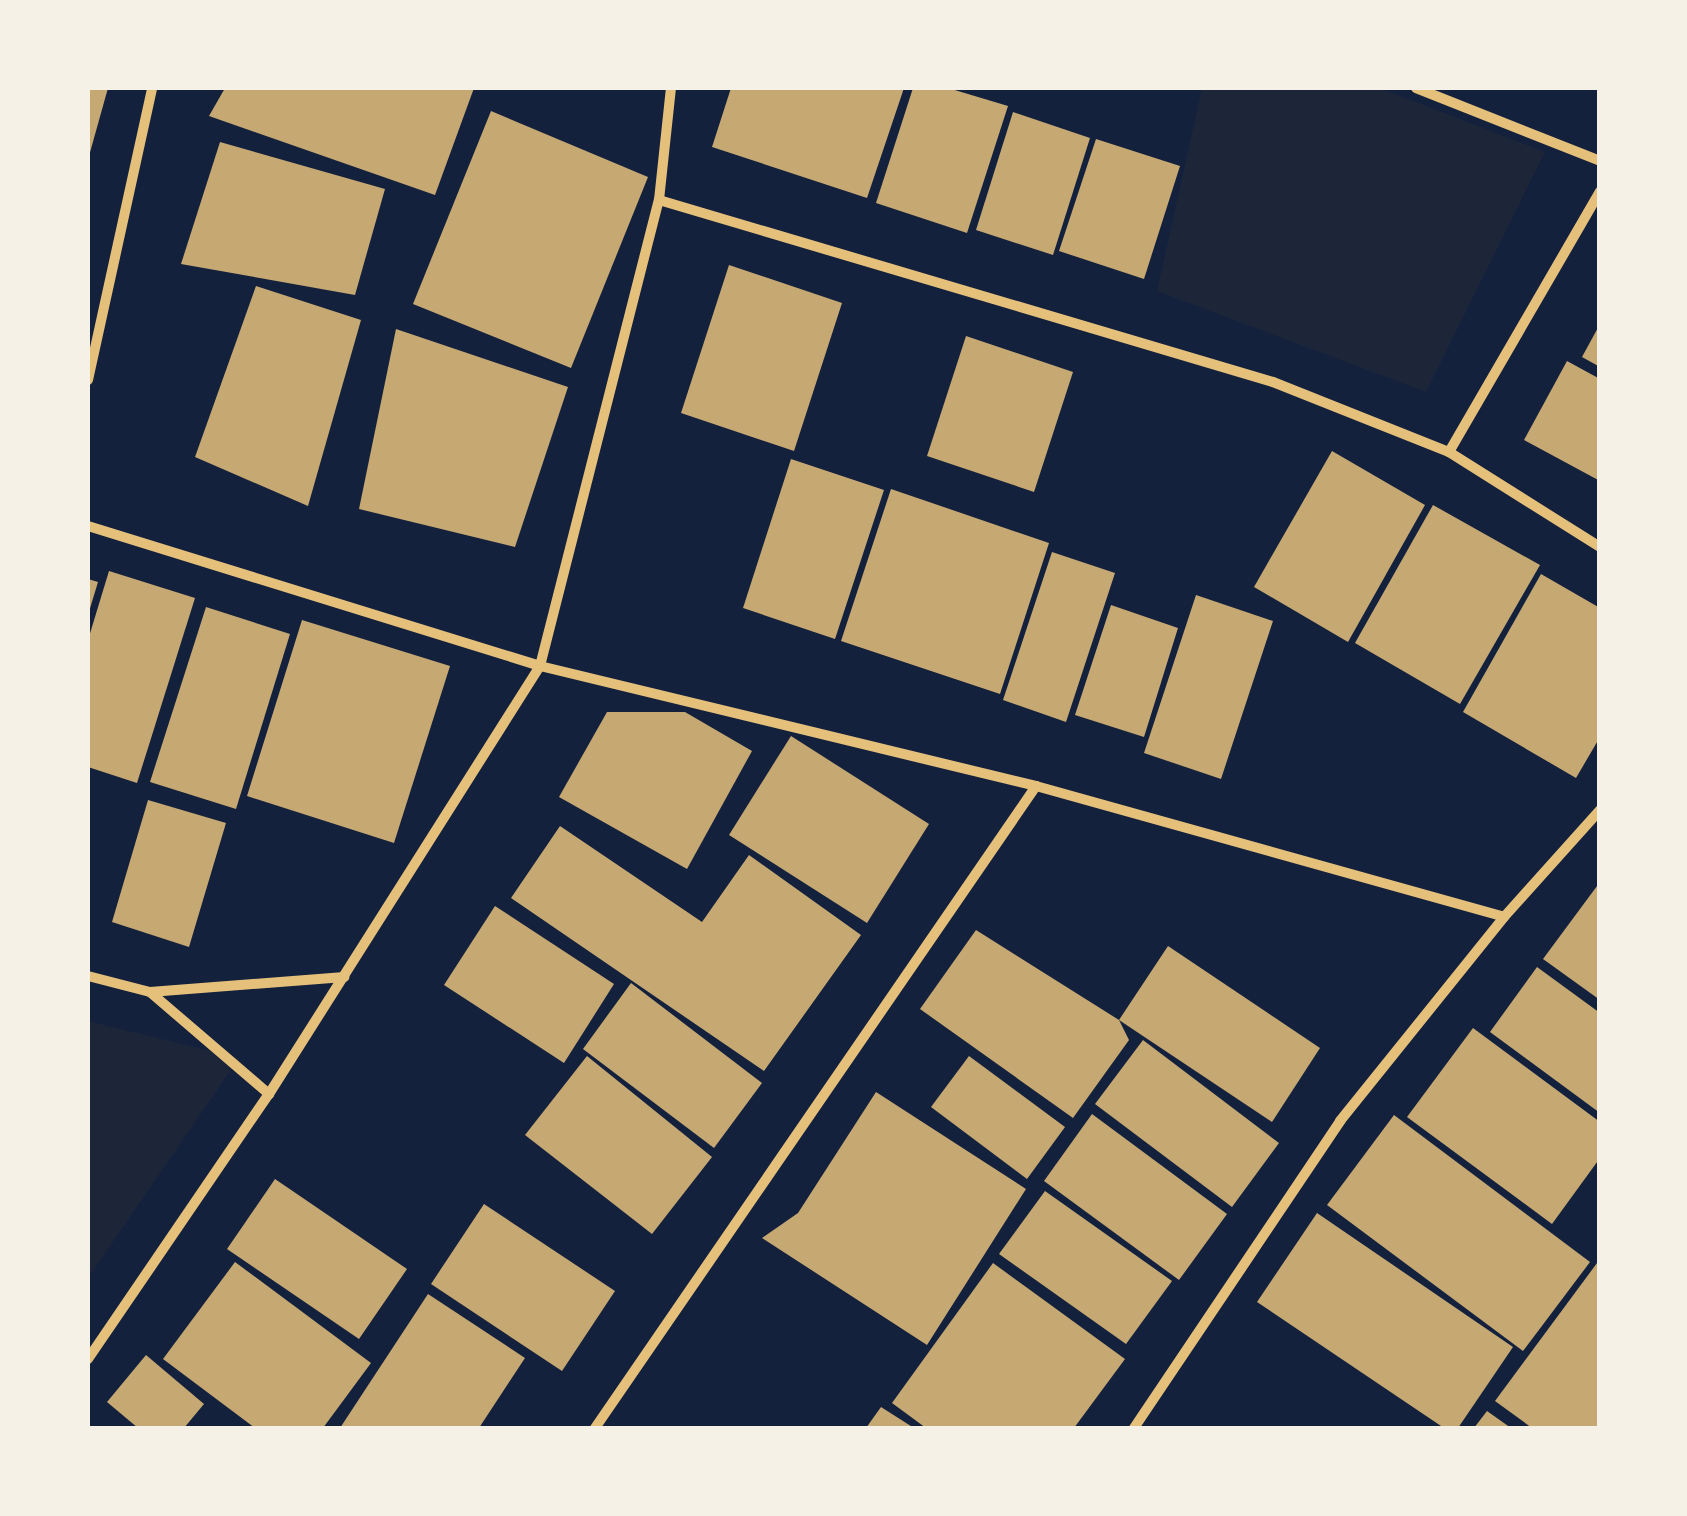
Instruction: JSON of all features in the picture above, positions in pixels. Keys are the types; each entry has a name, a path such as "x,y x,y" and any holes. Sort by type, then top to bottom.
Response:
{"street":[{"path":"88,380 152,88"},
{"path":"88,1359 269,1094 540,666 659,200 670,88"},
{"path":"1416,88 1600,161"},
{"path":"1449,452 1600,192"},
{"path":"659,200 1272,382 1449,452 1600,547"},
{"path":"88,526 540,666 1036,786 1504,917"},
{"path":"595,1428 1036,786"},
{"path":"1134,1428 1340,1121 1504,917 1600,810"},
{"path":"88,976 150,992 344,977"},
{"path":"150,992 269,1094"}],"shaded area":[{"path":"1202,88 1380,88 1545,152 1426,392 1157,291"},
{"path":"88,1021 239,1058 88,1278"}],"building":[{"path":"88,88 108,88 89,156 88,156"},
{"path":"225,88 474,88 435,195 209,116"},
{"path":"731,88 904,88 867,198 712,147"},
{"path":"913,88 948,88 1008,106 967,233 876,203"},
{"path":"491,111 648,177 571,368 413,304"},
{"path":"1013,112 1090,138 1053,255 976,230"},
{"path":"1096,139 1180,166 1144,279 1059,251"},
{"path":"220,142 385,189 355,295 181,264"},
{"path":"729,265 842,303 794,451 681,413"},
{"path":"256,286 361,320 308,506 195,457"},
{"path":"1600,324 1600,367 1582,357"},
{"path":"396,329 568,387 515,547 359,509"},
{"path":"966,336 1073,372 1034,492 927,456"},
{"path":"1567,361 1600,379 1600,481 1524,440"},
{"path":"1332,451 1425,505 1348,642 1254,587"},
{"path":"791,459 884,490 835,639 743,608"},
{"path":"891,489 1049,543 1000,694 841,641"},
{"path":"1433,505 1540,565 1460,704 1355,643"},
{"path":"1052,552 1115,573 1066,722 1003,700"},
{"path":"109,571 195,598 137,783 88,767 88,640"},
{"path":"1541,574 1600,608 1600,737 1576,778 1463,712"},
{"path":"88,579 98,582 88,615"},
{"path":"1196,595 1273,621 1221,779 1144,753"},
{"path":"1111,605 1178,628 1144,737 1075,715"},
{"path":"206,607 290,634 236,809 150,782"},
{"path":"302,620 450,666 394,843 247,796"},
{"path":"607,712 685,712 752,751 687,869 559,797"},
{"path":"791,736 929,824 867,923 729,835"},
{"path":"148,800 226,823 189,947 112,922"},
{"path":"560,826 702,922 749,855 861,935 764,1071 511,898"},
{"path":"1600,882 1600,1000 1543,959"},
{"path":"495,906 614,984 564,1063 444,985"},
{"path":"976,930 1119,1020 1129,1040 1073,1118 920,1009"},
{"path":"1168,946 1320,1048 1272,1122 1119,1020"},
{"path":"1537,967 1600,1013 1600,1113 1490,1032"},
{"path":"631,983 762,1083 714,1148 583,1049"},
{"path":"1473,1028 1600,1122 1600,1158 1552,1224 1407,1117"},
{"path":"1143,1040 1279,1143 1232,1207 1095,1104"},
{"path":"587,1056 712,1157 652,1234 525,1135"},
{"path":"969,1056 1065,1127 1027,1179 931,1107"},
{"path":"876,1092 1026,1189 927,1345 762,1238 798,1213"},
{"path":"1092,1114 1227,1214 1179,1280 1044,1181"},
{"path":"1394,1115 1590,1262 1523,1351 1327,1205"},
{"path":"275,1179 407,1269 359,1339 227,1249"},
{"path":"1045,1191 1172,1281 1126,1344 999,1254"},
{"path":"484,1204 615,1291 562,1371 431,1284"},
{"path":"1317,1213 1513,1347 1458,1428 1444,1428 1257,1302"},
{"path":"1600,1259 1600,1428 1532,1428 1495,1401"},
{"path":"235,1262 371,1363 323,1428 255,1428 163,1359"},
{"path":"993,1263 1125,1359 1074,1428 926,1428 892,1403"},
{"path":"428,1294 525,1358 479,1428 340,1428"},
{"path":"146,1355 204,1404 184,1428 138,1428 107,1402"},
{"path":"881,1407 914,1428 866,1428"},
{"path":"1487,1411 1511,1428 1474,1428"}]}
